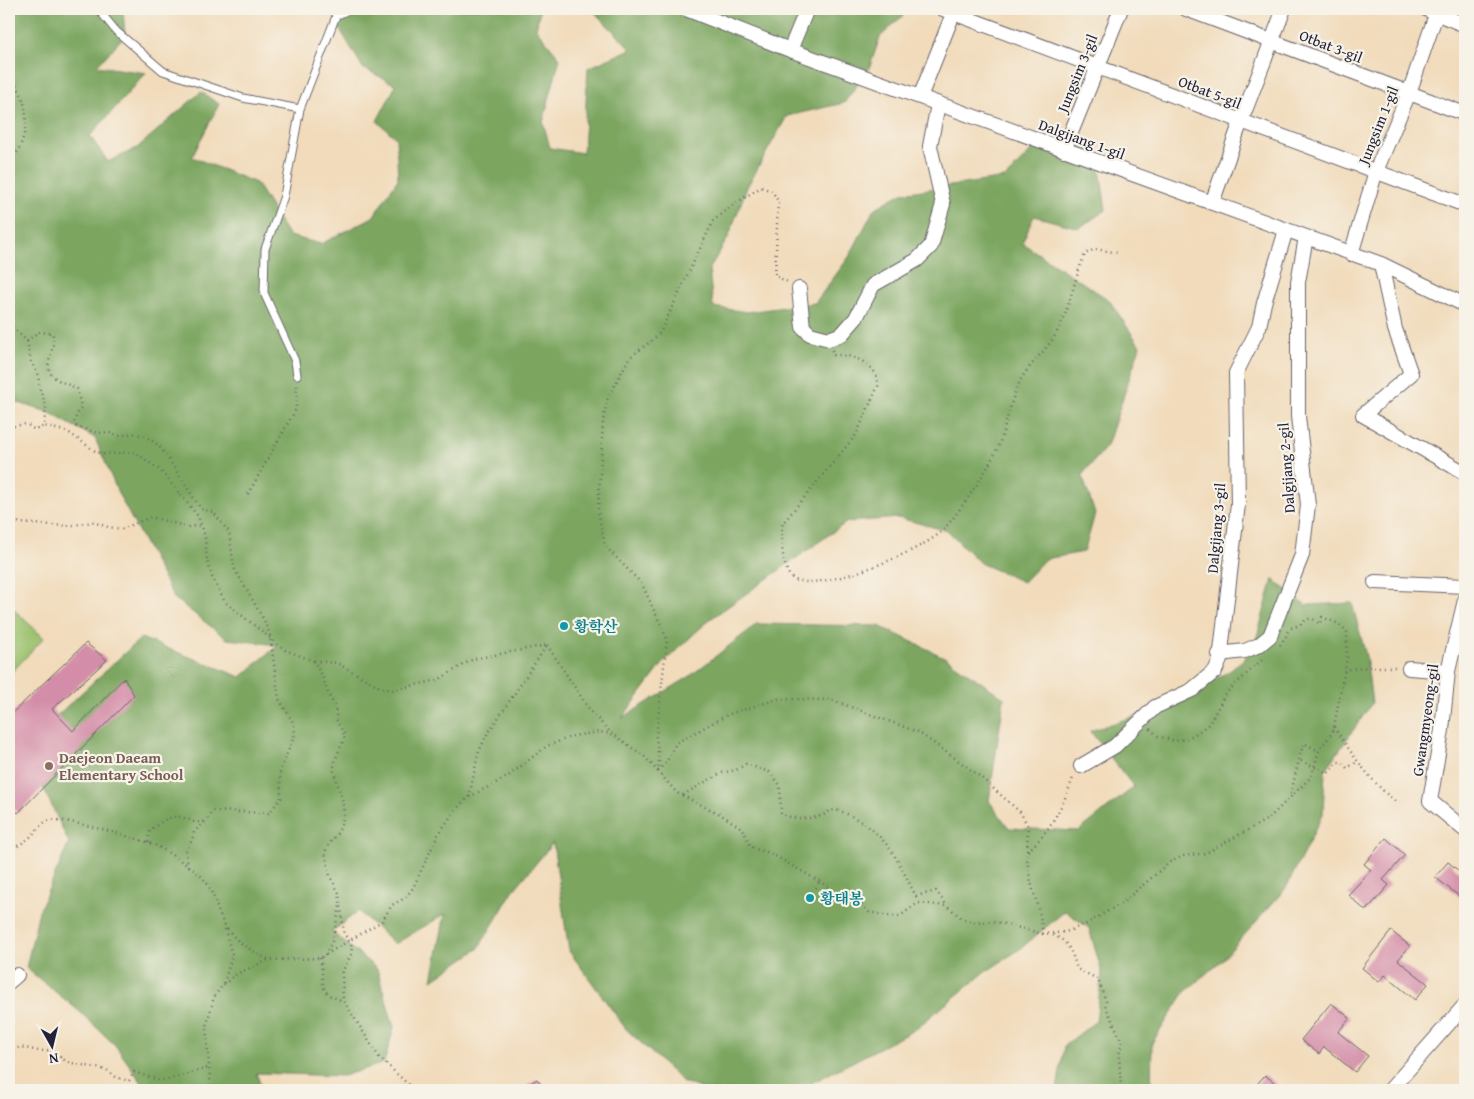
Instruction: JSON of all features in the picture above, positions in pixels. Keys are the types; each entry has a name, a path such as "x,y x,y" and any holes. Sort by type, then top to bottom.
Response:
{"street":[{"name":"Dalgijang 1-gil","path":"686,9 790,50 1381,264 1465,305"},
{"path":"790,50 807,9"},
{"name":"Jungsim 3-gil","path":"1064,150 1121,9"},
{"name":"Otbat 3-gil","path":"1186,9 1465,114"},
{"path":"1212,204 1241,121 1284,9"},
{"path":"920,97 950,10"},
{"name":"Otbat 5-gil","path":"950,10 1465,205"},
{"path":"1433,10 1465,25"},
{"name":"Jungsim 1-gil","path":"1351,254 1376,171 1409,93 1433,10"},
{"path":"799,289 803,326 810,334 829,339 842,334 856,318 873,285 917,260 931,246 943,204 930,146 938,104"},
{"name":"Dalgijang 3-gil","path":"1081,766 1114,746 1155,707 1192,690 1215,671 1220,654 1238,504 1236,373 1259,327 1264,303 1286,230"},
{"name":"Dalgijang 2-gil","path":"1220,654 1245,651 1259,645 1270,636 1302,555 1308,505 1298,416 1298,282 1306,237"},
{"path":"1381,264 1395,329 1411,374 1362,415 1465,473"},
{"path":"1375,582 1465,586"},
{"name":"Gwangmyeong-gil","path":"1465,600 1459,648 1448,671 1442,730 1430,802 1465,830"},
{"path":"1409,668 1448,671"},
{"path":"1390,1090 1465,1005"}],"lane":[{"path":"98,9 116,31 163,71 243,98 300,109"},
{"path":"297,375 295,361 264,294 265,249 284,196 300,109 334,12 350,9"}],"path":[{"path":"9,78 18,85 26,107 20,147 9,162"},
{"path":"658,772 656,737 667,639 642,584 609,552 601,536 598,510 604,408 629,358 654,339 661,331 714,221 734,204 761,187 772,191 778,201 775,276 799,289"},
{"path":"829,339 834,355 848,355 860,360 877,377 878,386 856,435 783,523 782,538 787,570 792,578 803,582 821,581 874,567 928,541 944,530 994,454 1020,381 1057,332 1085,254 1095,249 1119,253"},
{"path":"9,324 27,341 31,362 38,374 40,390 46,405 44,426"},
{"path":"27,341 38,332 52,333 54,345 49,369 51,375 76,389 81,407 74,421 76,426 98,433 107,432 119,436 132,433 145,436 158,445 166,455 201,509 213,512 224,523 228,532 234,568 264,620 270,636 280,699 294,724 295,734 280,771 281,798 269,813 212,811 206,821 194,832 186,851 188,868"},
{"path":"248,494 296,409 298,398 297,375"},
{"path":"9,427 26,424 35,430 44,426 68,432 96,451 104,454 135,452 142,456 168,479 198,516 202,525 209,569 220,594 239,614 270,636 285,650 314,662 337,663 380,687 392,690 438,680 473,659 547,645"},
{"path":"9,518 20,523 67,526 93,522 122,529 151,517 188,527 202,525"},
{"path":"682,795 721,773 736,770 746,764 769,772 780,785 781,814 787,817 810,817 822,816 828,811 836,810 850,816 882,837 904,872 916,896 936,891 947,906 963,918 973,922 992,921 1043,934 1051,934 1086,924 1122,903 1170,862 1183,856 1206,853 1254,828 1268,819 1311,776 1319,752 1334,727 1348,646 1347,631 1342,626 1322,617 1320,624 1313,619 1307,619 1300,625 1288,629"},
{"path":"1277,647 1283,643 1289,621"},
{"path":"547,645 591,712 613,734 645,757 677,793 720,814 743,829 750,845 755,849 770,853 831,888 833,900 858,902 869,912 900,916 918,903 947,906"},
{"path":"469,797 478,754 486,736 547,645"},
{"path":"1140,722 1168,741 1186,740 1209,724 1226,693 1253,666 1266,657"},
{"path":"314,662 335,706 337,722 345,735 338,749 334,771 341,788 344,810 341,825 325,852 330,876 338,888 344,933 351,940 351,955 342,972 344,1000 379,1058 414,1090"},
{"path":"1344,670 1367,667 1409,668"},
{"path":"658,772 667,761 676,743 729,714 778,699 832,700 918,732 977,774 1020,812 1028,826 1027,869 1031,888 1038,903 1043,934"},
{"path":"1334,727 1357,762 1383,792 1396,802"},
{"path":"222,986 236,974 269,960 320,958 351,940 371,925 382,921 392,905 405,898 419,876 438,835 456,810 469,797 508,777 547,746 582,735 600,732 613,734"},
{"path":"1291,794 1300,761 1301,747 1304,743 1319,752"},
{"path":"1300,761 1328,773 1338,762 1342,762 1347,768 1357,762"},
{"path":"1026,852 1053,824 1061,812 1074,776 1081,766"},
{"path":"148,842 150,830 163,820 178,816 187,817 196,823 206,821"},
{"path":"9,851 27,840 42,824 52,819 78,822 92,828 148,842 164,850 201,876 213,893 232,955 227,978 214,997 206,1027 211,1090"},
{"path":"816,888 819,882"},
{"path":"324,956 332,942 340,905"},
{"path":"223,924 238,940 269,960"},
{"path":"1051,934 1064,939 1068,944 1077,969 1098,979 1106,1001 1105,1005 1122,1042 1119,1055 1121,1090"},
{"path":"320,958 323,987 326,993 329,997 344,1000"},
{"path":"9,1053 20,1047 39,1051 52,1050 67,1062 106,1070 116,1077 129,1080 134,1072 158,1080 167,1080 208,1068"},
{"path":"9,1081 22,1090"}],"green space":[{"path":"9,9 123,9 125,35 97,66 146,73 90,136 108,162 137,148 201,92 219,104 192,157 256,183 289,236 321,244 373,217 398,179 396,138 377,121 396,85 363,68 338,26 338,9 540,9 536,29 560,58 543,122 550,148 583,153 588,68 631,49 591,9 910,9 880,37 869,69 844,103 787,116 747,187 728,238 709,269 713,307 747,312 815,303 849,257 874,209 902,193 1005,178 1041,141 1077,135 1098,156 1106,210 1079,228 1034,216 1022,243 1109,300 1140,346 1107,446 1082,475 1095,514 1084,552 1045,559 1023,582 980,563 948,531 899,518 847,522 709,620 665,661 622,718 689,677 757,624 879,626 946,658 1004,698 989,801 1009,828 1079,831 1134,787 1090,731 1175,703 1231,670 1253,651 1273,579 1306,605 1352,603 1366,656 1372,703 1325,771 1323,814 1286,888 1223,959 1185,992 1152,1043 1151,1090 1057,1090 1064,1046 1096,1021 1102,973 1089,928 1065,911 1020,949 984,973 914,1030 798,1090 705,1090 683,1082 626,1029 569,951 553,843 513,891 478,949 432,980 445,914 395,944 358,911 332,932 377,969 394,1027 384,1063 343,1076 256,1073 263,1090 147,1090 115,1045 79,1011 26,968 39,911 69,843 24,746 141,638 241,677 278,645 227,639 174,598 119,495 95,438 48,412 9,400"},
{"path":"9,605 44,638 9,675"}],"building":[{"path":"86,643 107,660 52,709 73,731 124,678 134,695 18,813 9,803 9,716"},
{"path":"1386,838 1405,855 1383,880 1389,885 1366,911 1348,895 1371,870 1364,864"},
{"path":"1448,862 1465,876 1465,901 1435,877"},
{"path":"1391,931 1410,946 1398,960 1428,984 1415,1000 1385,975 1379,982 1362,968"},
{"path":"1331,1003 1350,1018 1338,1032 1368,1056 1355,1072 1324,1047 1319,1054 1301,1040"},
{"path":"1265,1075 1284,1090 1252,1090"},
{"path":"537,1079 546,1090 521,1090"}],"place":[{"name":"황학산","path":"564,626"},
{"name":"Daejeon Daeam Elementary School","path":"49,766"},
{"name":"황태봉","path":"810,898"}]}
